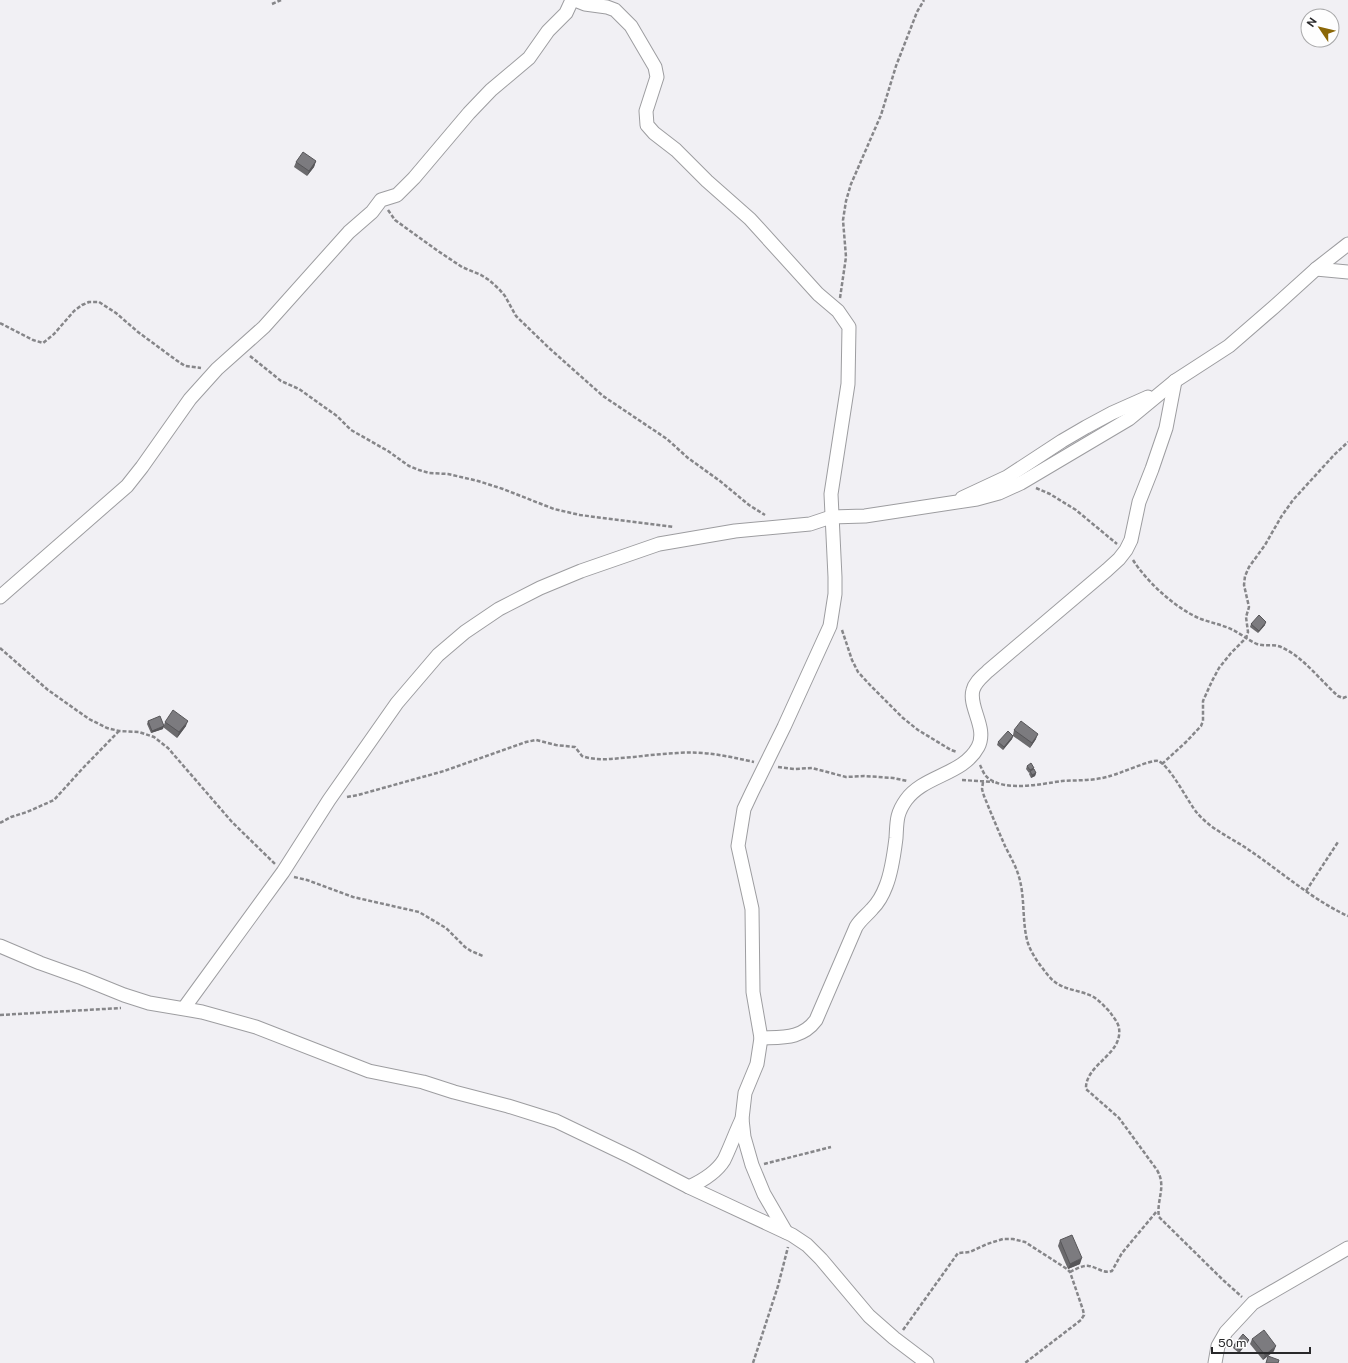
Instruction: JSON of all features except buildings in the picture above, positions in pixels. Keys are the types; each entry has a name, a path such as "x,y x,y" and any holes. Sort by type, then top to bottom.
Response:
{"street":[{"path":"0,597 21,577 127,486 190,400 217,369 264,327 349,232 372,212 381,200 397,195 414,178 468,113 491,90 529,58 548,32 577,1 602,0"},
{"path":"577,1 615,10 624,18 638,35 655,67 657,77 646,111 647,126 654,134 676,150 707,181 750,219 818,294 842,316 849,327 849,369 840,440 831,494 831,517 835,557 835,594 830,626 744,809 738,846 752,909 753,992 762,1038 757,1064 745,1094 742,1119 744,1136 752,1165 764,1194 789,1233"},
{"path":"953,503 975,491 1007,477 1080,431 1112,413 1143,400 1176,381 1229,346 1316,269 1348,244"},
{"path":"1316,269 1348,272"},
{"path":"184,1008 283,872 329,800 398,703 438,655 465,632 499,609 540,588 581,571 659,544 735,531 810,524 831,517 865,516 977,500 999,493 1021,483 1128,419 1176,381"},
{"path":"762,1038 795,1035 804,1032 816,1020 856,927 860,921 873,909 886,887 892,865 897,817 900,809 914,791 932,779 946,774 974,752 981,738 972,697 973,690 977,682 1119,559 1126,550 1131,540 1139,502 1155,462 1166,428 1176,381"},
{"path":"0,946 40,963 149,1003 202,1012 256,1027 369,1071 424,1082 556,1121 689,1187 789,1233 807,1245 821,1258 869,1316 894,1338 927,1363"},
{"path":"689,1187 703,1180 723,1161 742,1119"},
{"path":"1215,1363 1218,1346 1226,1332 1253,1303 1348,1248"}],"path":[{"path":"272,4 281,0"},
{"path":"842,316 839,304 846,256 843,220 846,201 851,184 881,115 896,66 917,12 924,0"},
{"path":"381,200 395,220 462,267 481,275 500,289 516,316 549,348 603,396 666,438 688,458 720,481 748,506 783,527"},
{"path":"0,323 33,340 43,343 54,334 74,311 82,305 89,302 99,302 116,313 138,332 185,366 193,368 217,369"},
{"path":"241,348 282,380 299,389 337,416 351,430 388,451 410,466 430,473 448,474 478,481 554,509 573,514 674,528"},
{"path":"1162,764 1201,726 1203,720 1203,700 1212,681 1219,668 1246,638 1248,632 1246,617 1249,607 1244,585 1245,576 1249,567 1293,500 1334,455 1348,442"},
{"path":"1021,483 1050,494 1076,510 1126,550 1147,578 1172,601 1186,611 1201,619 1233,630 1256,643 1266,646 1275,645 1283,647 1298,657 1338,696 1343,698 1348,696"},
{"path":"841,623 852,660 858,672 870,685 903,718 918,730 951,750 974,752 986,777 994,782"},
{"path":"0,648 48,690 90,719 107,728 119,731 139,732 154,737 168,748 232,822 283,872 353,897 419,912 446,928 465,947 483,956"},
{"path":"0,823 11,817 54,800 119,731"},
{"path":"329,800 358,795 422,778 488,756 518,744 536,740 556,745 575,747 582,756 592,759 605,760 704,752 766,765 794,769 812,768 846,777 880,777 908,781 932,779"},
{"path":"946,774 960,780 1026,786 1062,781 1089,780 1125,772 1154,761 1159,761 1175,779 1193,809 1202,819 1216,830 1251,851 1306,891 1348,916"},
{"path":"983,782 982,789 984,796 1019,877 1023,899 1024,922 1028,941 1036,958 1056,984 1091,996 1101,1002 1118,1026 1119,1035 1117,1044 1088,1076 1086,1089 1119,1118 1161,1177 1162,1183 1158,1211 1161,1221 1238,1294 1253,1303"},
{"path":"1306,891 1338,842"},
{"path":"0,1015 123,1008"},
{"path":"752,1165 831,1147"},
{"path":"1070,1272 1084,1266 1090,1266 1105,1272 1112,1271 1131,1242 1158,1211"},
{"path":"754,1363 778,1286 789,1233"},
{"path":"894,1338 910,1321 958,1254 970,1252 995,1241 1004,1239 1019,1240 1025,1242 1070,1272 1083,1310 1082,1319 1045,1349 1024,1363"}]}
